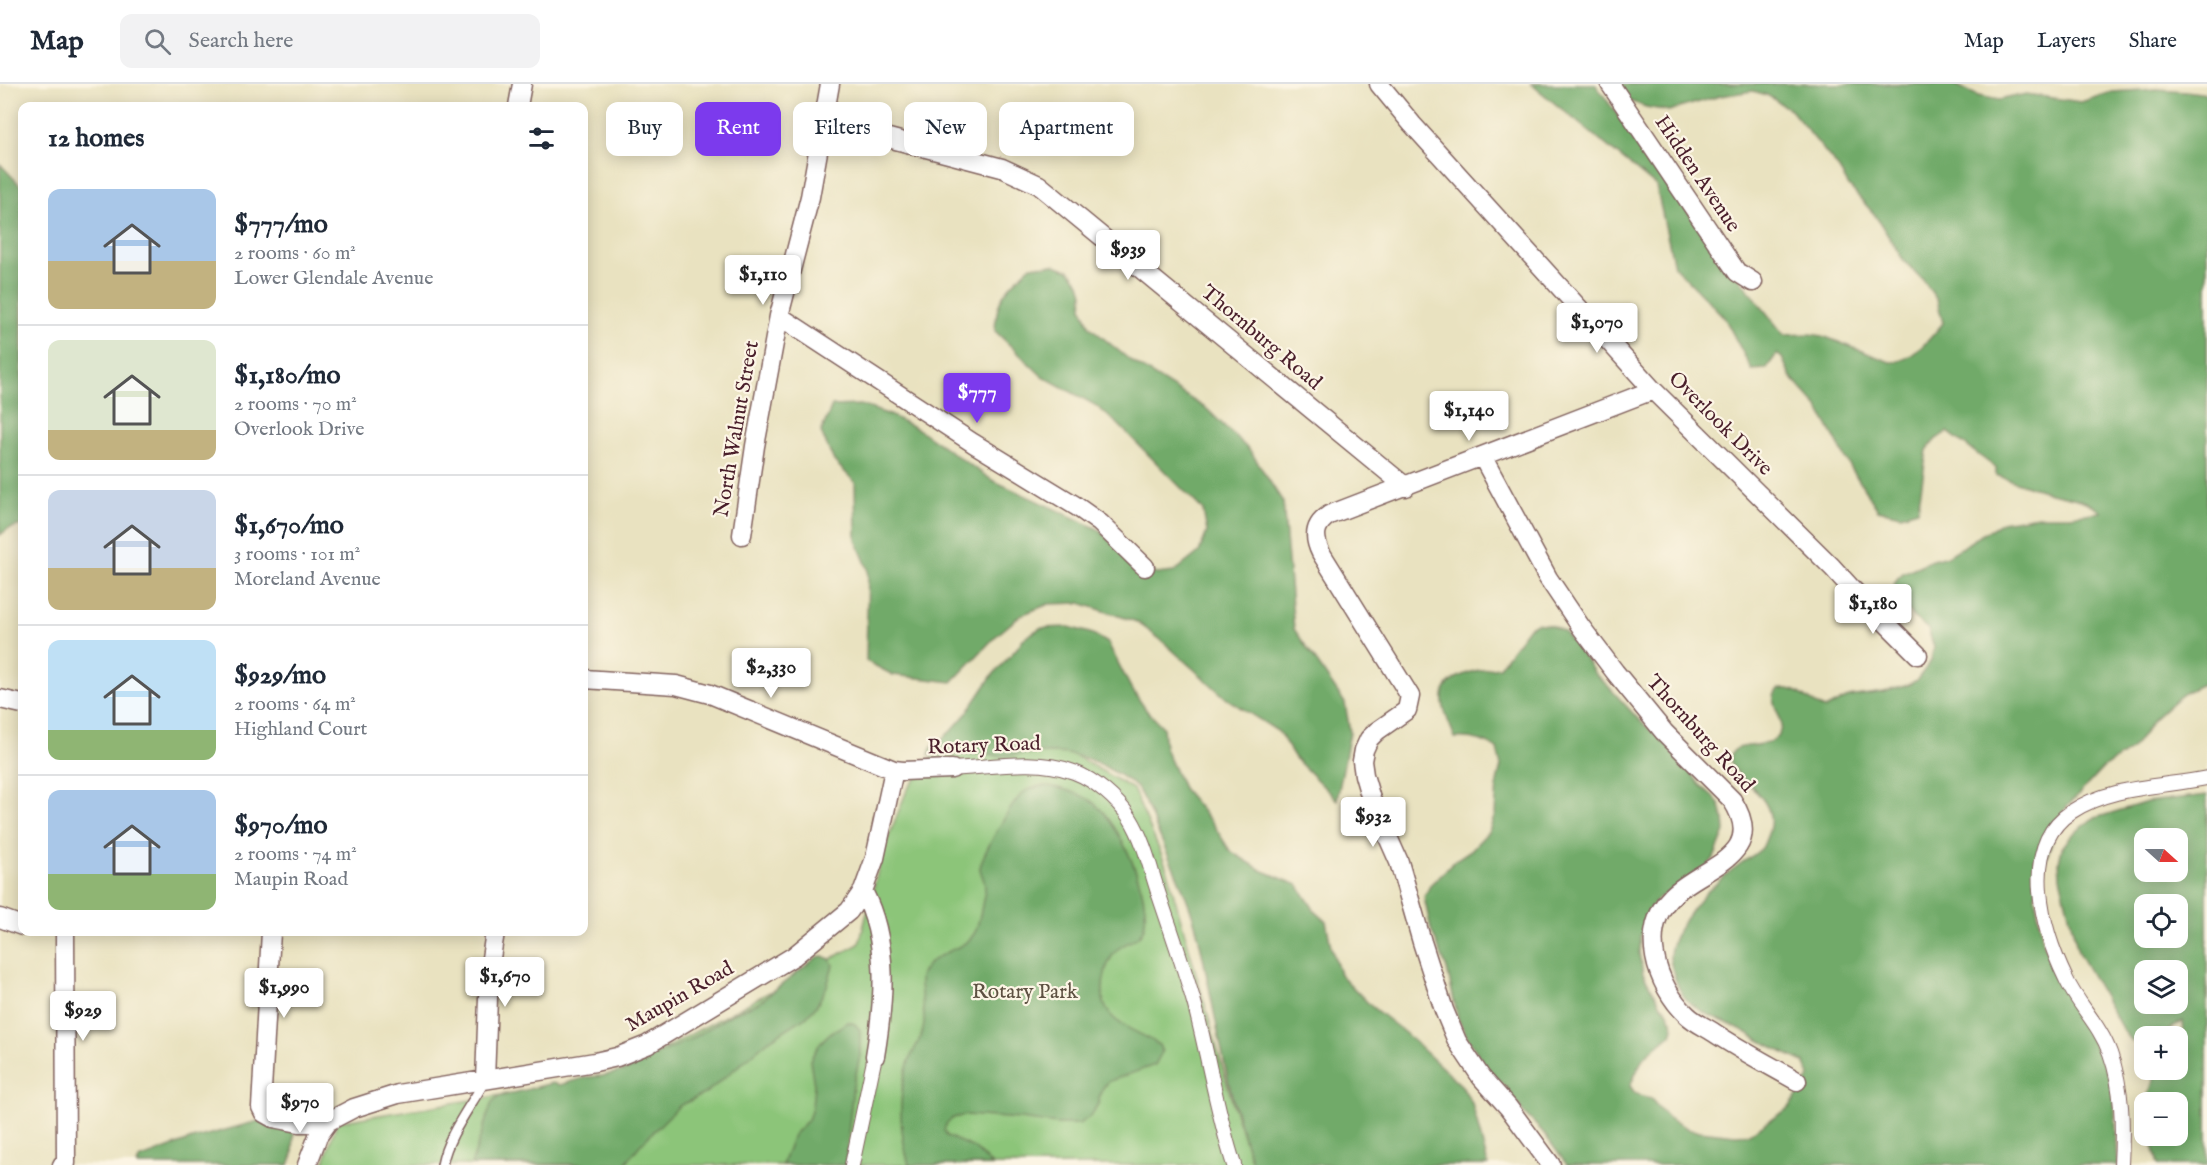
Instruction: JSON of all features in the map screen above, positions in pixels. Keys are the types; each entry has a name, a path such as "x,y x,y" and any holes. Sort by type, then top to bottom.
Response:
{"street":[{"path":"519,102 522,84"},
{"name":"North Walnut Street","path":"827,102 830,84"},
{"name":"Overlook Drive","path":"1379,84 1412,124 1653,390 1833,567 1918,655"},
{"name":"Hidden Avenue","path":"1610,84 1728,260 1737,272 1753,282"},
{"name":"Thornburg Road","path":"892,139 1002,168 1039,185 1406,487"},
{"name":"North Walnut Street","path":"742,535 753,457 779,316 810,197 818,156"},
{"path":"779,316 973,443 1076,506 1100,523 1145,567"},
{"path":"1551,1165 1508,1107 1468,1059 1457,1041 1444,1010 1399,862 1371,799 1362,761 1369,739 1407,710 1410,696 1321,553 1316,542 1315,530 1321,520 1329,515 1653,390"},
{"name":"Thornburg Road","path":"1482,456 1548,578 1581,627 1664,732 1732,800 1740,813 1744,825 1742,837 1733,852 1719,866 1672,896 1661,911 1653,948 1657,968 1666,990 1689,1017 1797,1081"},
{"name":"Rotary Road","path":"588,679 676,685 697,689 894,770 1019,765 1058,768 1076,773 1094,783 1114,799 1129,818 1144,848 1195,1006 1212,1086 1234,1165"},
{"path":"0,699 18,703"},
{"name":"Maupin Road","path":"271,936 261,1107 264,1113 273,1118 299,1123 329,1121 354,1108 419,1089 618,1057 647,1045 794,956 849,912 863,891 875,858 894,770"},
{"path":"2121,1165 2122,1115 2119,1080 2109,1051 2093,1020 2066,981 2051,945 2039,887 2040,861 2044,844 2056,825 2070,812 2087,803 2116,794 2207,778"},
{"path":"852,1165 875,1056 882,1002 881,950 874,914 863,891"},
{"path":"0,918 18,925"},
{"path":"64,1164 65,936"},
{"path":"485,1080 489,971 494,936"},
{"path":"307,1165 318,1136 329,1121"}],"lane":[{"path":"442,1165 458,1125 485,1080"}],"green space":[{"path":"1531,84 1595,84 1702,231 1784,335 1823,336 1890,362 1913,354 1943,323 1937,300 1923,280 1904,261 1875,215 1849,186 1837,166 1791,110 1767,95 1753,91 1720,96 1669,111 1646,107 1624,99 1617,84 1954,84 1978,96 1999,100 2026,94 2081,102 2111,92 2157,89 2207,94 2207,682 2186,692 2174,701 2154,719 2133,748 2103,768 2065,809 2060,816 2035,895 2042,937 2054,974 2084,1022 2109,1076 2114,1095 2118,1165 1567,1165 1505,1086 1488,1070 1469,1040 1458,1019 1447,969 1431,929 1424,897 1431,884 1457,859 1471,850 1489,831 1495,815 1497,782 1501,766 1497,749 1477,740 1455,738 1443,703 1443,693 1454,680 1471,672 1499,667 1529,627 1536,623 1550,625 1563,631 1595,674 1640,721 1678,753 1699,784 1715,798 1724,819 1725,832 1714,858 1705,869 1657,899 1649,910 1640,937 1639,953 1643,974 1666,1009 1673,1028 1671,1034 1643,1058 1630,1086 1635,1093 1651,1099 1668,1118 1690,1130 1736,1135 1749,1134 1789,1108 1810,1076 1804,1062 1691,1004 1678,986 1670,956 1674,938 1692,909 1719,881 1762,848 1769,831 1770,817 1767,806 1736,771 1731,763 1731,755 1734,750 1770,742 1776,738 1781,725 1774,700 1778,689 1798,692 1825,709 1848,697 1884,692 1917,680 1931,661 1934,647 1928,629 1913,617 1895,591 1894,585 1903,573 1932,560 1948,556 2002,522 2038,516 2070,516 2101,512 2083,501 1996,475 1996,468 1948,432 1936,439 1927,450 1918,510 1901,515 1878,510 1851,468 1818,407 1791,377 1782,358 1777,354 1766,369 1752,370 1724,317 1674,266 1656,186"},
{"path":"0,164 18,183 18,526 8,529 0,535"},
{"path":"1054,265 1069,270 1080,283 1083,293 1082,308 1090,327 1131,361 1207,409 1251,452 1283,502 1294,629 1345,703 1350,732 1337,800 1295,758 1279,732 1227,699 1161,640 1137,622 1080,603 1049,604 1021,615 996,636 952,682 893,675 866,661 868,569 856,540 855,482 834,461 821,432 832,406 861,405 890,415 918,429 992,480 1098,529 1140,569 1157,574 1174,572 1199,552 1207,532 1203,510 1119,425 1095,405 1042,376 995,331 1000,301 1009,287 1031,266"},
{"path":"1069,627 1093,634 1108,643 1131,688 1147,711 1163,727 1165,748 1183,788 1213,824 1230,851 1261,870 1298,885 1315,911 1326,921 1331,947 1340,974 1371,1006 1405,1033 1462,1086 1472,1103 1488,1165 1253,1165 1236,1110 1192,913 1150,812 1137,788 1099,764 1072,755 1044,753 997,756 990,754 929,755 931,748 967,713 991,677 1023,639 1040,628"},
{"name":"Rotary Park","path":"1071,753 1133,789 1165,863 1236,1115 1253,1165 323,1165 337,1122 611,1077 859,944 883,851 907,790 935,754"},
{"path":"1040,786 1069,791 1095,804 1114,827 1132,861 1144,898 1144,927 1139,935 1117,950 1107,965 1103,997 1105,1007 1117,1021 1152,1040 1159,1045 1162,1052 1155,1065 1107,1082 1091,1116 1079,1124 966,1115 953,1118 947,1123 944,1130 947,1136 974,1148 992,1165 909,1165 901,1125 901,1098 910,1058 923,1029 920,977 933,961 967,942 973,935 978,924 985,890 980,869 985,853 1018,798 1026,790"},
{"path":"2207,795 2207,1165 2158,1165 2153,1146 2188,1146 2188,1092 2149,1092 2154,1080 2188,1080 2188,1026 2183,1026 2183,1021 2175,1026 2134,1026 2134,1041 2132,1041 2123,1030 2078,952 2060,877 2059,861 2062,848 2071,836 2092,819 2147,802"},
{"path":"823,956 830,959 833,965 827,986 817,1005 807,1016 768,1041 706,1093 679,1106 640,1145 625,1164 471,1165 492,1102 498,1097 552,1083 559,1085 631,1069 642,1061 691,1039 735,1012 758,1003 817,957"},
{"path":"848,1022 855,1024 860,1030 860,1057 853,1086 845,1165 782,1165 793,1135 808,1120 812,1107 814,1085 810,1060 820,1043 830,1033"},
{"path":"262,1120 294,1129 293,1154 289,1165 137,1165 139,1159 192,1139"}]}
